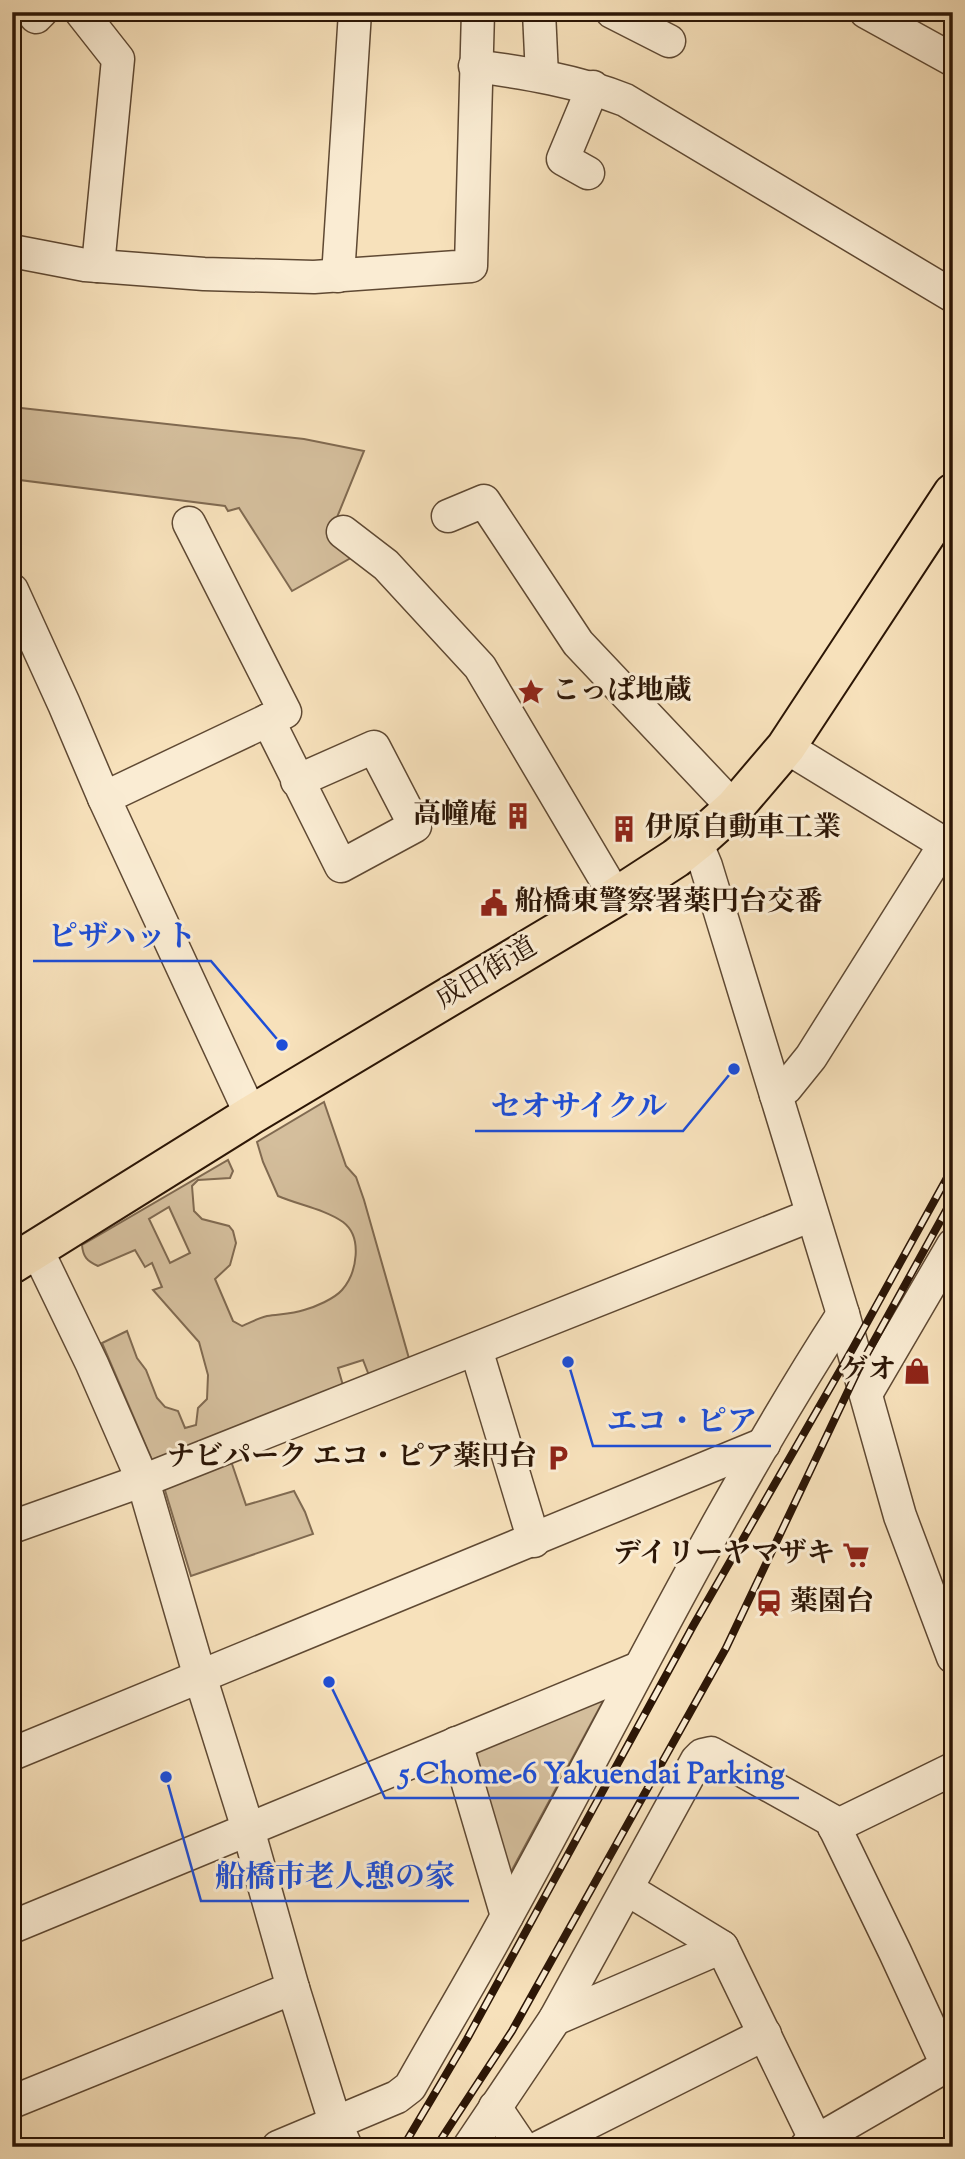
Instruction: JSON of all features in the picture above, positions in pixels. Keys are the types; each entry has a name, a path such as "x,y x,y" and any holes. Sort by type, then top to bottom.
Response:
{"highway":[{"name":"成田街道","path":"24,1256 251,1115 616,897 696,842 734,808 786,747 947,515"}],"street":[{"path":"32,12 36,17 41,12"},
{"path":"81,12 118,59 98,265"},
{"path":"338,276 355,12"},
{"path":"12,251 98,265 204,274 314,277 471,266 478,12"},
{"path":"539,12 542,76"},
{"path":"612,12 669,41"},
{"path":"866,12 953,60"},
{"path":"475,66 593,87 625,100 953,296"},
{"path":"588,173 563,159 593,87"},
{"path":"448,516 484,501 578,643 734,808"},
{"path":"104,798 285,712 189,523"},
{"path":"343,532 386,565 480,667 616,897"},
{"path":"12,590 104,798 251,1115"},
{"path":"268,720 297,781"},
{"path":"776,1095 786,1088 811,1058 949,847 786,747"},
{"path":"696,842 706,866 843,1314 900,1516 942,1592 953,1657"},
{"path":"12,1527 143,1481 812,1215"},
{"path":"866,1394 953,1245"},
{"path":"24,1256 92,1364 143,1481 293,1987 340,2134"},
{"path":"278,2147 340,2134 410,2087 507,1916 639,1668 764,1444 843,1314"},
{"path":"476,1349 534,1541"},
{"path":"12,1754 764,1444"},
{"path":"12,1927 639,1668"},
{"path":"456,1743 507,1916"},
{"path":"469,2147 555,2019 697,1760 702,1755 711,1753 831,1820 950,2064 814,2145 723,1947 627,1889"},
{"path":"834,1827 953,1769"},
{"path":"555,2019 723,1947"},
{"path":"12,2102 293,1987"},
{"path":"540,2147 765,2034"},
{"path":"495,2107 522,2147"}],"shaded area":[{"path":"12,407 304,439 364,451 331,532 356,555 292,591 239,508 228,511 225,506 12,479"},
{"path":"324,1102 346,1166 356,1177 364,1200 410,1362 370,1378 363,1360 338,1368 344,1389 155,1467 102,1343 127,1331 157,1398 165,1407 178,1411 185,1428 196,1425 198,1408 207,1399 208,1375 199,1342 153,1290 162,1287 152,1263 145,1267 135,1250 98,1266 86,1258 82,1245 228,1160 233,1171 230,1178 198,1180 192,1186 194,1211 202,1219 229,1226 233,1231 236,1243 230,1265 215,1279 233,1321 242,1326 267,1316 319,1305 339,1293 347,1283 356,1255 353,1237 343,1222 336,1218 278,1196 257,1142","holes":["169,1207 190,1253 170,1263 149,1219"]},
{"path":"231,1461 246,1505 294,1491 313,1534 191,1576 164,1487"},
{"path":"608,1692 505,1883 467,1755"}],"railway":[{"path":"403,2147 467,2039 693,1626 853,1348 953,1167"},
{"path":"436,2147 512,2031 726,1648 858,1370 953,1198"}],"place":[{"name":"こっぱ地蔵","path":"531,692"},
{"name":"高幢庵","path":"518,816"},
{"name":"伊原自動車工業","path":"624,829"},
{"name":"船橋東警察署薬円台交番","path":"494,903"},
{"name":"ピザハット","path":"282,1045"},
{"name":"セオサイクル","path":"734,1069"},
{"name":"エコ・ピア","path":"568,1362"},
{"name":"ゲオ","path":"917,1371"},
{"name":"ナビパーク エコ・ピア薬円台","path":"558,1458"},
{"name":"デイリーヤマザキ","path":"856,1555"},
{"name":"薬園台","path":"769,1603"},
{"name":"5 Chome-6 Yakuendai Parking","path":"329,1682"},
{"name":"船橋市老人憩の家","path":"166,1777"}]}
